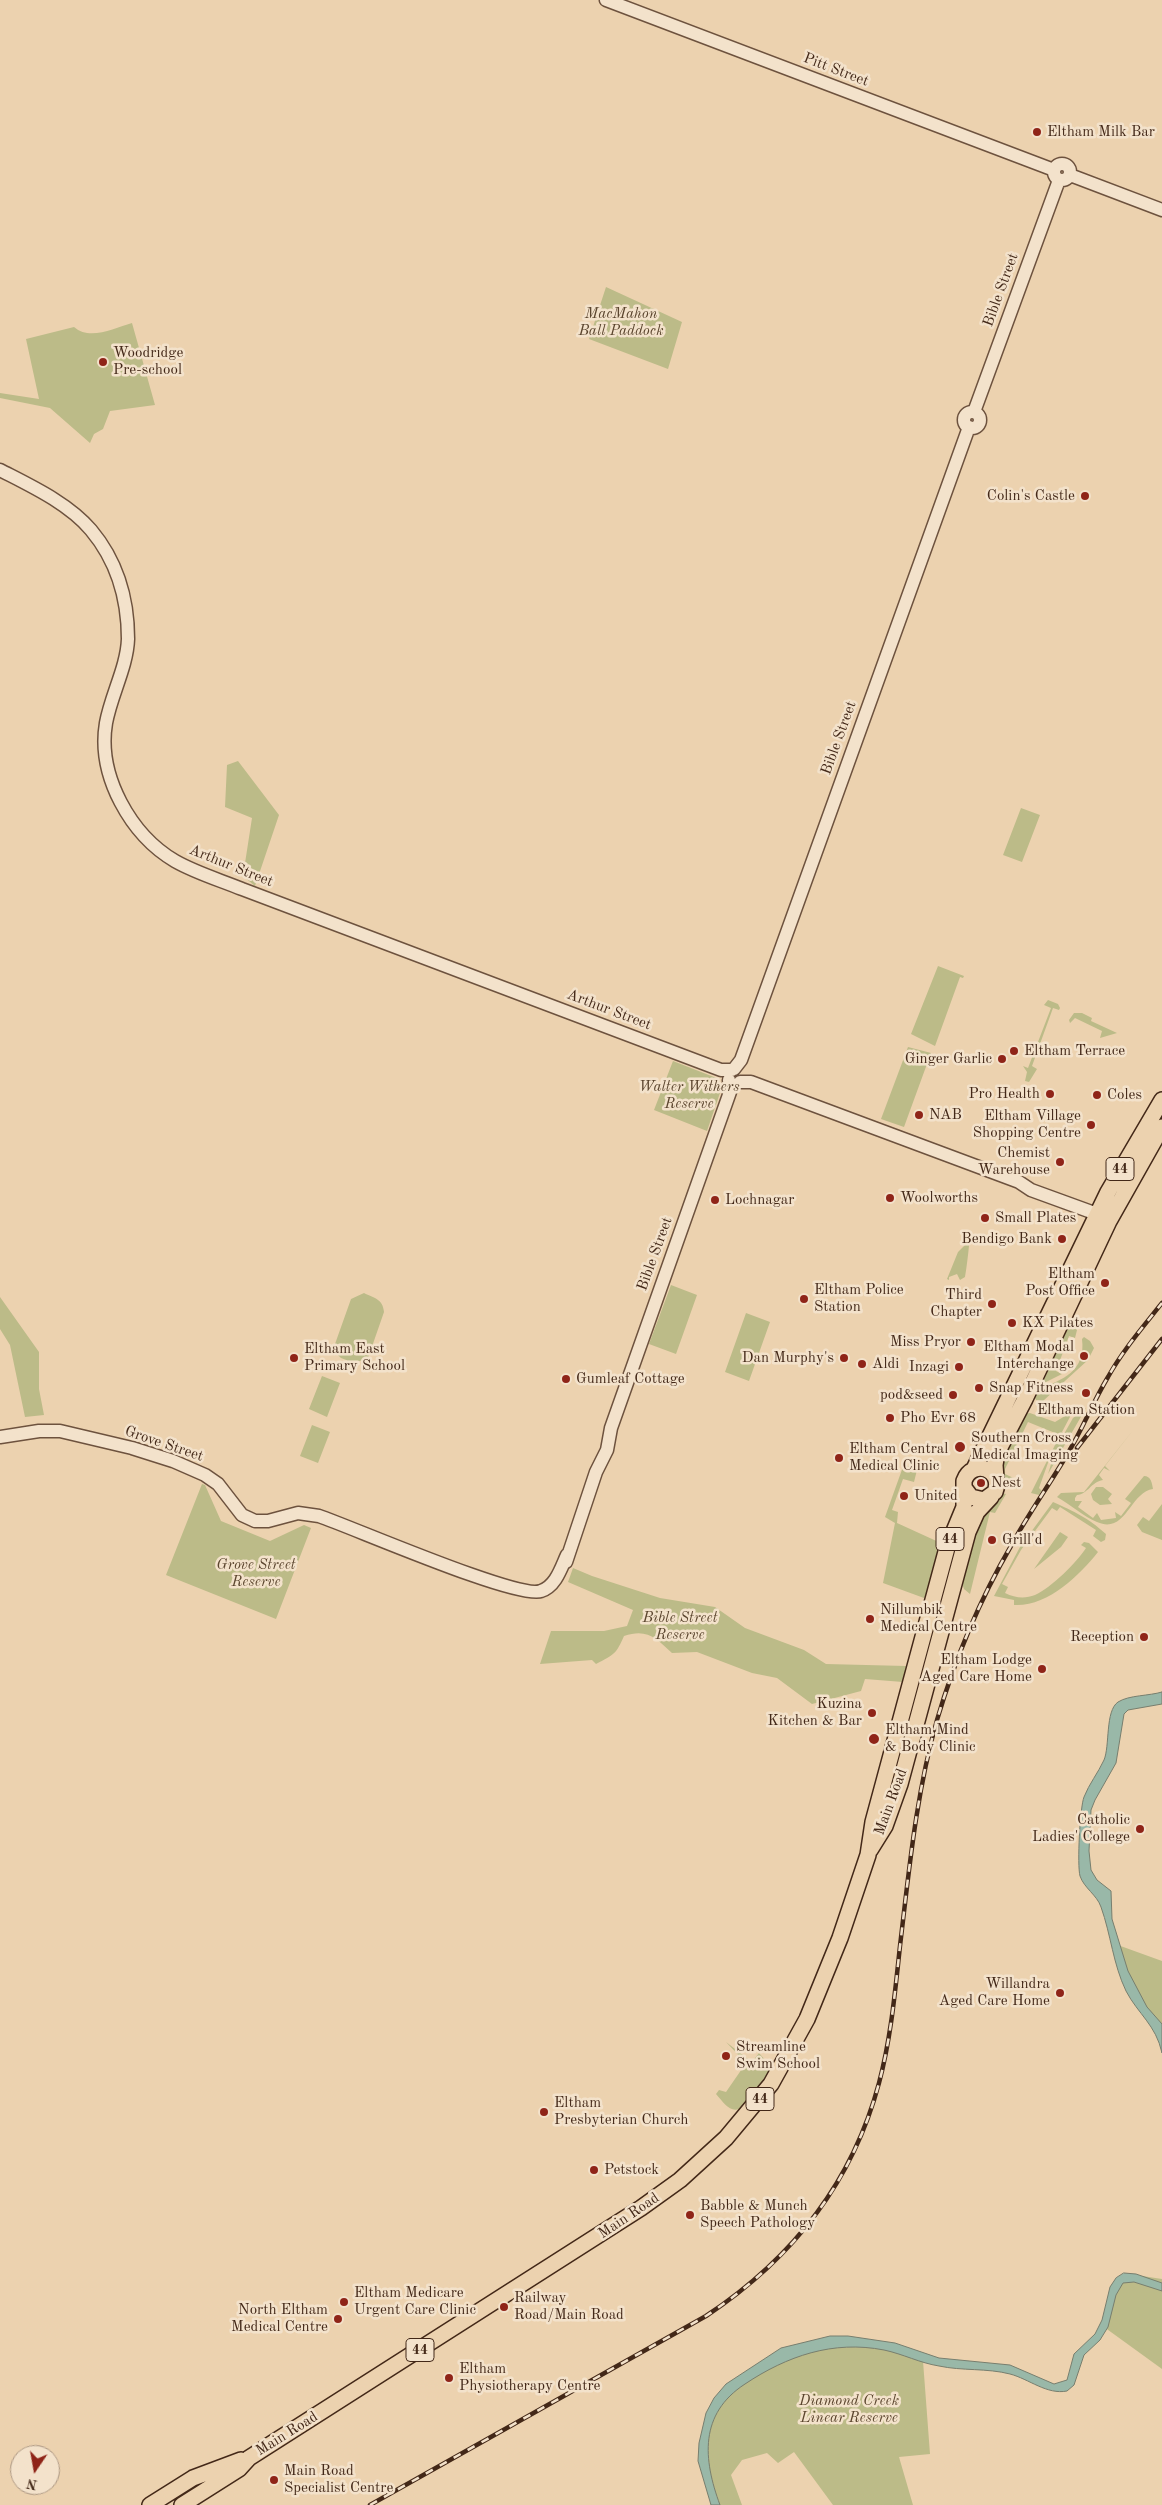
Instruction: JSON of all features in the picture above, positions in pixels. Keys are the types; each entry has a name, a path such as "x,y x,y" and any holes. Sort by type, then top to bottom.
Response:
{"main road":[{"name":"44","path":"991,1497 996,1489 995,1464 997,1453 1065,1315 1104,1210 1128,1154 1162,1100"},
{"name":"44","path":"965,1488 966,1477 974,1469 1041,1330 1104,1210 1162,1127"},
{"path":"1041,1330 1065,1315"},
{"path":"1019,1376 1025,1399"},
{"path":"974,1469 989,1470 996,1479"},
{"path":"965,1488 974,1499 981,1501 991,1497"},
{"name":"Main Road","path":"181,2505 239,2469 250,2458 641,2208 680,2180 712,2152 762,2095 792,2048 821,1987 870,1850 885,1826 893,1782 939,1608 936,1590 950,1539 963,1512 965,1488"},
{"name":"Main Road","path":"939,1608 950,1595 973,1518 991,1497"},
{"path":"936,1590 950,1595"},
{"name":"Main Road","path":"150,2505 168,2498 193,2478 250,2458"},
{"path":"198,2505 210,2487"},
{"path":"168,2498 181,2505"}],"street":[{"name":"Pitt Street","path":"606,0 1061,175 1162,210"},
{"name":"Bible Street","path":"548,1591 560,1583 567,1555 596,1472 600,1447 611,1428 969,427 964,423 964,417 968,412 974,412 1061,175"},
{"name":"Arthur Street","path":"0,470 60,504 77,516 91,530 114,565 126,604 128,640 106,725 107,757 116,791 124,809 134,825 160,850 188,868 1024,1184 1031,1190 1104,1210"},
{"name":"Grove Street","path":"0,1437 39,1431 60,1431 144,1452 173,1461 212,1480 248,1518 260,1522 298,1513 319,1516 497,1584 509,1593 525,1599 536,1599 548,1591"}],"green space":[{"name":"MacMahon Ball Paddock","path":"606,287 682,322 668,369 589,339"},
{"path":"132,323 155,405 110,411 103,429 94,434 90,443 50,408 0,398 0,393 39,399 26,339 74,327 87,333 95,333"},
{"path":"238,761 279,815 255,886 243,876 252,818 225,807 227,765"},
{"path":"1021,808 1040,815 1022,862 1003,855"},
{"path":"938,966 964,976 963,978 960,977 935,1046 911,1034"},
{"path":"1048,1000 1058,1004 1060,1008 1059,1010 1053,1008 1032,1066 1037,1069 1029,1082 1025,1081 1027,1072 1023,1066 1028,1068 1051,1008 1044,1005"},
{"path":"1074,1013 1082,1013 1092,1018 1091,1021 1117,1033 1100,1038 1102,1031 1075,1018 1070,1023 1069,1020"},
{"path":"908,1047 931,1053 904,1127 881,1119"},
{"name":"Walter Withers Reserve","path":"673,1061 719,1079 720,1093 707,1131 654,1110"},
{"path":"965,1245 969,1245 965,1277 960,1280 957,1274 949,1277 949,1280 947,1279 958,1252"},
{"path":"671,1285 697,1295 676,1354 649,1344"},
{"path":"364,1293 380,1302 384,1312 368,1358 354,1363 341,1358 336,1353 335,1344 351,1299"},
{"path":"0,1297 39,1352 39,1389 44,1415 25,1417 10,1345 0,1329"},
{"path":"746,1313 770,1322 749,1381 725,1372"},
{"path":"1071,1325 1076,1327 1077,1330 1075,1338 1069,1336 1056,1371 1062,1374 1042,1384 1068,1327"},
{"path":"1084,1337 1090,1341 1094,1348 1088,1360 1043,1401 1036,1400 1034,1396 1038,1389 1064,1378 1076,1367 1080,1359 1082,1339"},
{"path":"322,1376 340,1383 327,1417 309,1409"},
{"path":"1086,1408 1048,1474 1052,1461 1049,1460 1039,1488 1042,1491 1039,1495 1031,1493 1060,1435 1028,1422 1005,1469 1005,1474 1022,1482 1015,1480 1012,1485 1018,1488 1016,1489 1004,1482 1002,1467 1004,1458 1025,1414 1030,1413 1055,1422 1070,1413 1071,1415 1062,1432 1064,1434 1073,1418"},
{"path":"312,1425 330,1432 318,1463 300,1456"},
{"path":"1134,1429 1105,1466 1110,1471 1104,1468 1099,1475 1103,1480 1095,1483 1084,1493 1077,1495 1075,1498 1075,1501 1082,1501 1078,1507 1093,1518 1097,1513 1101,1520 1116,1518 1115,1512 1121,1516 1131,1503 1125,1499 1144,1476 1148,1477 1151,1480 1153,1489 1139,1497 1121,1518 1115,1523 1097,1522 1057,1497 1061,1493 1084,1492"},
{"path":"904,1464 917,1470 914,1482 903,1479 892,1510 898,1512 897,1523 943,1544 929,1594 924,1598 883,1583 895,1523 885,1517"},
{"name":"Grove Street Reserve","path":"202,1484 205,1485 221,1521 270,1541 304,1525 311,1528 276,1619 166,1575"},
{"path":"1096,1487 1103,1487 1112,1494 1108,1499 1112,1504 1100,1505 1093,1500 1091,1494"},
{"path":"1002,1493 1006,1494 995,1513 990,1512 970,1594 964,1589 962,1583 977,1522"},
{"path":"1053,1502 1093,1523 1106,1534 1105,1540 1101,1542 1093,1536 1096,1530 1060,1507 1057,1511 1052,1508 1021,1550 1002,1584 1008,1587 1005,1593 1016,1597 1024,1597 1041,1592 1056,1581 1076,1560 1086,1548 1081,1545 1084,1542 1089,1543 1098,1552 1072,1580 1038,1601 1014,1605 1014,1600 994,1596 1020,1547"},
{"path":"1162,1504 1162,1540 1142,1532 1137,1525 1143,1517 1149,1521"},
{"path":"1060,1532 1068,1537 1061,1547 1034,1569"},
{"name":"Bible Street Reserve","path":"573,1568 660,1598 715,1607 745,1628 804,1650 826,1664 906,1666 903,1682 865,1679 861,1691 812,1704 777,1678 752,1673 697,1652 672,1653 656,1639 639,1633 624,1636 614,1653 596,1664 592,1660 540,1664 551,1631 604,1631 627,1626 633,1610 568,1582"},
{"path":"1115,1944 1162,1961 1162,2037 1141,2010"},
{"path":"726,2042 752,2062 759,2053 773,2069 743,2107 735,2110 728,2107 716,2094 719,2090 726,2092 746,2063"},
{"path":"1129,2274 1162,2279 1162,2369 1104,2327 1110,2295"},
{"name":"Diamond Creek Linear Reserve","path":"860,2341 923,2361 930,2454 899,2457 913,2505 833,2505 794,2452 778,2463 767,2453 742,2460 731,2475 742,2505 714,2505 704,2437 720,2397 771,2360"}],"shaded area":[{"path":"1162,1692 1162,1704 1128,1710 1124,1714 1116,1763 1091,1810 1089,1851 1091,1870 1097,1880 1111,1891 1112,1919 1128,1971 1147,2007 1162,2024 1162,2053 1156,2035 1126,1991 1118,1970 1101,1907 1080,1876 1079,1860 1080,1823 1084,1797 1106,1754 1111,1713 1118,1702 1128,1698"},
{"path":"1124,2273 1136,2274 1162,2283 1162,2291 1134,2282 1123,2283 1116,2295 1108,2327 1100,2340 1084,2355 1074,2385 1067,2391 1060,2392 1045,2389 1010,2374 939,2366 884,2350 865,2347 829,2349 794,2358 777,2365 745,2384 730,2396 719,2409 712,2423 708,2454 714,2488 720,2505 711,2505 698,2461 699,2443 706,2413 714,2398 726,2384 781,2348 830,2336 848,2336 895,2343 939,2358 1010,2365 1054,2384 1067,2380 1074,2354 1095,2334 1102,2320 1110,2287 1116,2278"}],"railway":[{"path":"370,2505 706,2316 766,2270 815,2216 835,2186 853,2154 867,2120 879,2083 887,2049 918,1804 937,1720 952,1675 978,1609 999,1567 1068,1453 1120,1357 1162,1303"},
{"path":"1077,1448 1162,1339"}],"place":[{"name":"Eltham Milk Bar","path":"1037,132"},
{"name":"Woodridge Pre-school","path":"103,362"},
{"name":"Colin's Castle","path":"1085,496"},
{"name":"Eltham Terrace","path":"1014,1051"},
{"name":"Ginger Garlic","path":"1002,1059"},
{"name":"Pro Health","path":"1050,1094"},
{"name":"Coles","path":"1097,1095"},
{"name":"NAB","path":"919,1115"},
{"name":"Eltham Village Shopping Centre","path":"1091,1125"},
{"name":"Chemist Warehouse","path":"1060,1162"},
{"name":"Woolworths","path":"890,1198"},
{"name":"Lochnagar","path":"715,1200"},
{"name":"Small Plates","path":"985,1218"},
{"name":"Bendigo Bank","path":"1062,1239"},
{"name":"Eltham Post Office","path":"1105,1283"},
{"name":"Eltham Police Station","path":"804,1299"},
{"name":"Third Chapter","path":"992,1304"},
{"name":"KX Pilates","path":"1012,1323"},
{"name":"Miss Pryor","path":"971,1342"},
{"name":"Eltham Modal Interchange","path":"1084,1356"},
{"name":"Eltham East Primary School","path":"294,1358"},
{"name":"Dan Murphy's","path":"844,1358"},
{"name":"Aldi","path":"862,1364"},
{"name":"Inzagi","path":"959,1367"},
{"name":"Gumleaf Cottage","path":"566,1379"},
{"name":"Snap Fitness","path":"979,1388"},
{"name":"Eltham Station","path":"1086,1393"},
{"name":"pod&seed","path":"953,1395"},
{"name":"Pho Evr 68","path":"890,1418"},
{"name":"Southern Cross Medical Imaging","path":"960,1447"},
{"name":"Eltham Central Medical Clinic","path":"839,1458"},
{"name":"Nest","path":"981,1483"},
{"name":"United","path":"904,1496"},
{"name":"Grill'd","path":"992,1540"},
{"name":"Nillumbik Medical Centre","path":"870,1619"},
{"name":"Reception","path":"1144,1637"},
{"name":"Eltham Lodge Aged Care Home","path":"1042,1669"},
{"name":"Kuzina Kitchen & Bar","path":"872,1713"},
{"name":"Eltham Mind & Body Clinic","path":"874,1739"},
{"name":"Catholic Ladies' College","path":"1140,1829"},
{"name":"Willandra Aged Care Home","path":"1060,1993"},
{"name":"Streamline Swim School","path":"726,2056"},
{"name":"Eltham Presbyterian Church","path":"544,2112"},
{"name":"Petstock","path":"594,2170"},
{"name":"Babble & Munch Speech Pathology","path":"690,2215"},
{"name":"Eltham Medicare Urgent Care Clinic","path":"344,2302"},
{"name":"Railway Road/Main Road","path":"504,2307"},
{"name":"North Eltham Medical Centre","path":"338,2319"},
{"name":"Eltham Physiotherapy Centre","path":"449,2378"},
{"name":"Main Road Specialist Centre","path":"274,2480"}]}
